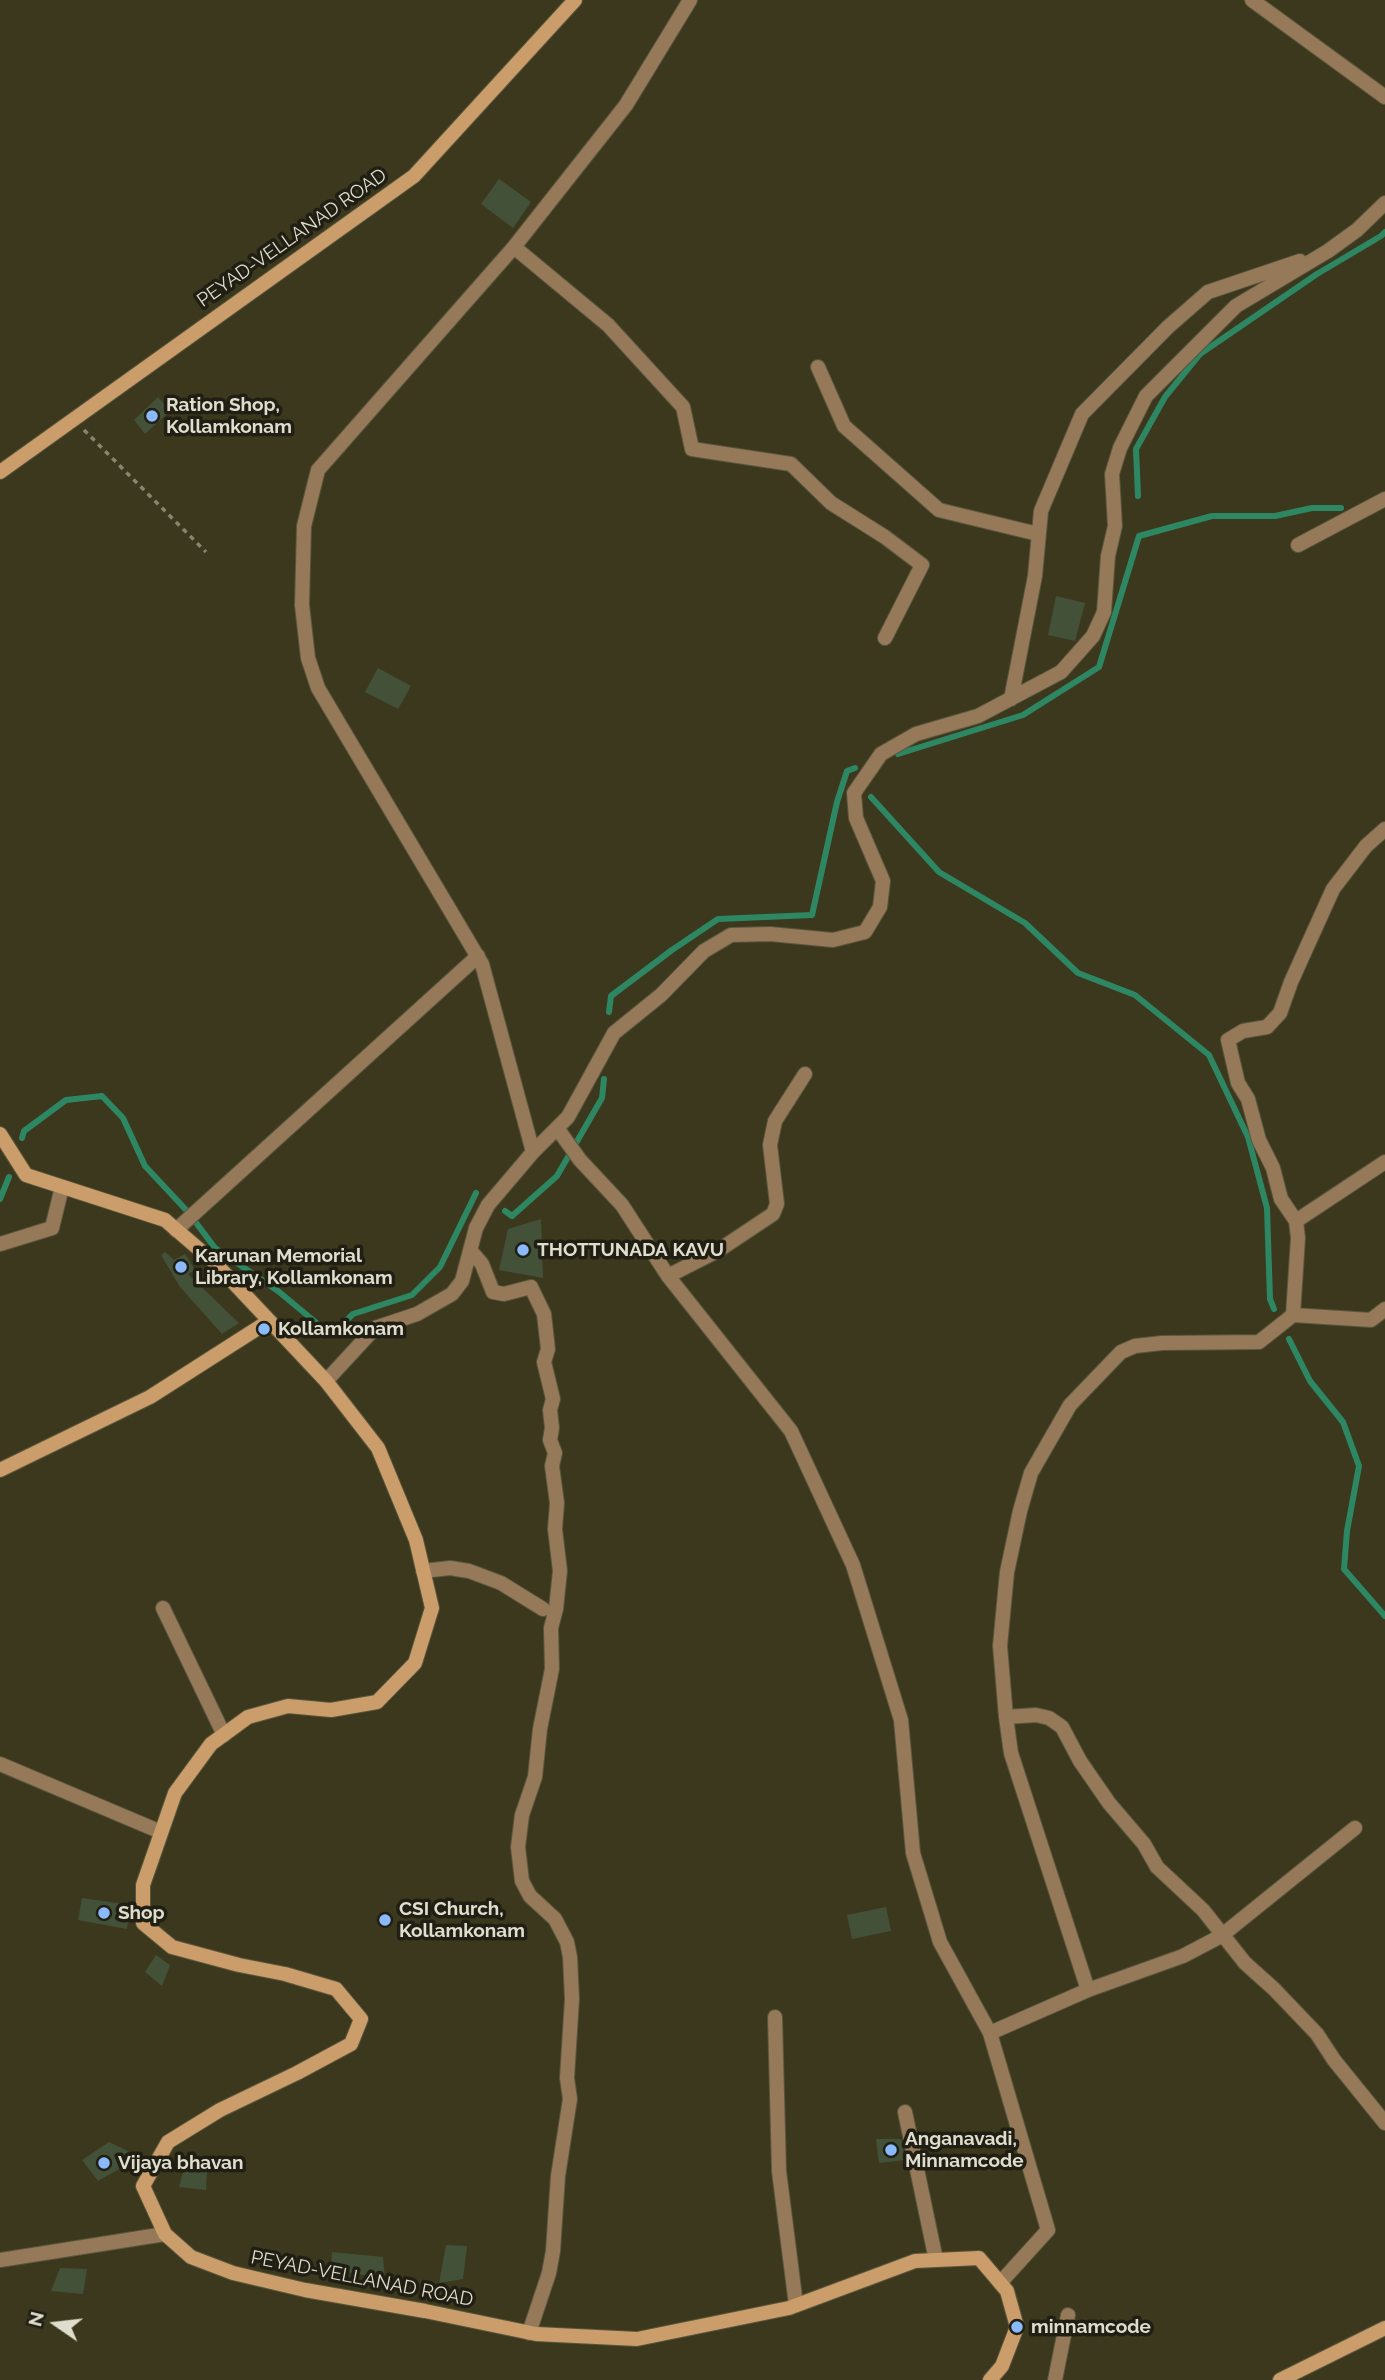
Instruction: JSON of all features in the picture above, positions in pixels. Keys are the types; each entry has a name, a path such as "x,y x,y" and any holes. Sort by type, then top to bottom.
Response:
{"main road":[{"name":"PEYAD-VELLANAD ROAD","path":"0,472 414,176 575,0"},
{"name":"PEYAD-VELLANAD ROAD","path":"0,1134 26,1175 166,1220 179,1227 326,1381 378,1448 416,1540 432,1608 415,1663 377,1702 331,1710 288,1706 248,1717 211,1744 175,1793 143,1885 143,1923 172,1947 336,1989 361,2020 351,2044 220,2110 168,2142 143,2186 165,2234 191,2256 233,2273 304,2290 529,2333 637,2339 796,2305 915,2261 979,2258 1007,2291 1017,2328 1002,2366 990,2380"},
{"path":"0,1470 150,1397 269,1321"},
{"path":"1280,2380 1385,2328"}],"street":[{"path":"533,1152 482,964 318,688 308,657 302,605 304,526 318,470 514,247 626,105 690,0"},
{"path":"1252,0 1385,97"},
{"path":"326,1381 375,1328 417,1314 452,1294 462,1281 475,1228 488,1205 533,1152 561,1133 614,1033 662,995 704,951 731,935 769,934 833,940 865,932 880,907 883,881 856,818 854,793 881,754 916,734 978,716 1061,672 1093,636 1104,612 1108,556 1115,526 1112,474 1120,448 1146,396 1237,306 1328,251 1357,230 1385,203"},
{"path":"514,247 608,325 682,407 692,449 790,464 831,503 885,537 922,565 885,638"},
{"path":"1011,699 1035,576 1041,511 1082,414 1168,327 1208,292 1328,251"},
{"path":"818,367 844,426 939,510 1038,534"},
{"path":"1298,545 1385,499"},
{"path":"1293,1315 1298,1238 1296,1221 1281,1199 1273,1168 1259,1140 1248,1099 1238,1083 1228,1040 1243,1031 1267,1027 1280,1013 1334,888 1366,846 1385,829"},
{"path":"179,1227 478,956"},
{"path":"668,1276 719,1250 773,1214 777,1204 770,1145 775,1121 805,1074"},
{"path":"561,1133 580,1160 622,1205 668,1276 791,1431 853,1565 901,1720 913,1853 940,1942 990,2033 1048,2230 1000,2283"},
{"path":"1296,1221 1385,1162"},
{"path":"0,1244 52,1228 62,1187"},
{"path":"470,1250 482,1264 493,1292 504,1294 531,1287 544,1314 548,1349 544,1362 553,1399 550,1410 550,1440 555,1453 552,1465 557,1503 555,1529 560,1571 551,1628 552,1669 540,1729 535,1777 522,1815 518,1847 522,1881 530,1896 555,1919 567,1942 573,1986 567,2078 570,2099 557,2185 553,2251 549,2273 529,2333"},
{"path":"1088,1990 1011,1753 1006,1717 1000,1646 1007,1572 1031,1473 1070,1405 1121,1352 1135,1346 1162,1343 1259,1342 1293,1315 1371,1320 1385,1309"},
{"path":"423,1571 450,1568 469,1571 501,1583 543,1609"},
{"path":"163,1608 224,1735"},
{"path":"1006,1717 1049,1718 1062,1727 1080,1761 1157,1867 1203,1910 1245,1964 1274,1989 1317,2034 1334,2060 1385,2123"},
{"path":"0,1764 161,1832"},
{"path":"990,2033 1088,1990 1183,1956 1221,1936 1355,1828"},
{"path":"775,2017 779,2171 796,2305"},
{"path":"905,2112 936,2260"},
{"path":"0,2260 165,2234"},
{"path":"1055,2380 1068,2315"}],"path":[{"path":"73,420 206,552"}],"building":[{"path":"499,179 531,202 513,228 481,204"},
{"name":"Ration Shop, Kollamkonam","path":"158,397 170,411 145,434 134,420"},
{"path":"1056,596 1085,603 1075,641 1048,635"},
{"path":"378,668 411,686 398,709 365,692"},
{"name":"THOTTUNADA KAVU","path":"541,1219 543,1278 499,1270 508,1229"},
{"path":"165,1252 174,1260 185,1254 195,1270 188,1274 239,1323 222,1334 180,1287 161,1255"},
{"name":"Shop","path":"82,1898 130,1905 127,1929 78,1920"},
{"path":"886,1907 891,1931 852,1939 847,1915"},
{"path":"156,1955 170,1965 162,1986 145,1972"},
{"name":"Anganavadi, Minnamcode","path":"876,2139 901,2139 905,2160 879,2163"},
{"name":"Vijaya bhavan","path":"109,2142 128,2151 123,2167 98,2181 82,2160"},
{"path":"185,2165 207,2170 206,2190 179,2187"},
{"path":"446,2245 467,2246 463,2279 439,2283"},
{"path":"332,2252 383,2257 385,2279 331,2269"},
{"path":"60,2268 87,2269 83,2294 51,2291"}],"waterway":[{"path":"1138,496 1136,449 1165,397 1200,354 1317,274 1385,232"},
{"path":"898,754 1023,715 1099,667 1139,536 1212,516 1275,516 1312,508 1341,508"},
{"path":"609,1012 611,996 718,919 812,915 837,802 847,771 855,768"},
{"path":"871,797 939,872 1025,923 1078,973 1135,995 1209,1055 1248,1137 1267,1208 1270,1299 1274,1309"},
{"path":"505,1211 512,1216 557,1176 602,1098 604,1079"},
{"path":"22,1138 24,1131 66,1100 102,1096 123,1118 145,1166 188,1212 215,1248 278,1291 331,1335 353,1314 412,1295 440,1267 476,1193"},
{"path":"0,1199 9,1177"},
{"path":"1289,1339 1310,1381 1343,1422 1359,1466 1347,1531 1344,1569 1385,1616"}],"place":[{"name":"Ration Shop, Kollamkonam","path":"152,416"},
{"name":"THOTTUNADA KAVU","path":"523,1250"},
{"name":"Karunan Memorial Library, Kollamkonam","path":"181,1267"},
{"name":"Kollamkonam","path":"264,1329"},
{"name":"Shop","path":"104,1913"},
{"name":"CSI Church, Kollamkonam","path":"385,1920"},
{"name":"Anganavadi, Minnamcode","path":"891,2150"},
{"name":"Vijaya bhavan","path":"104,2163"},
{"name":"minnamcode","path":"1017,2327"}]}
